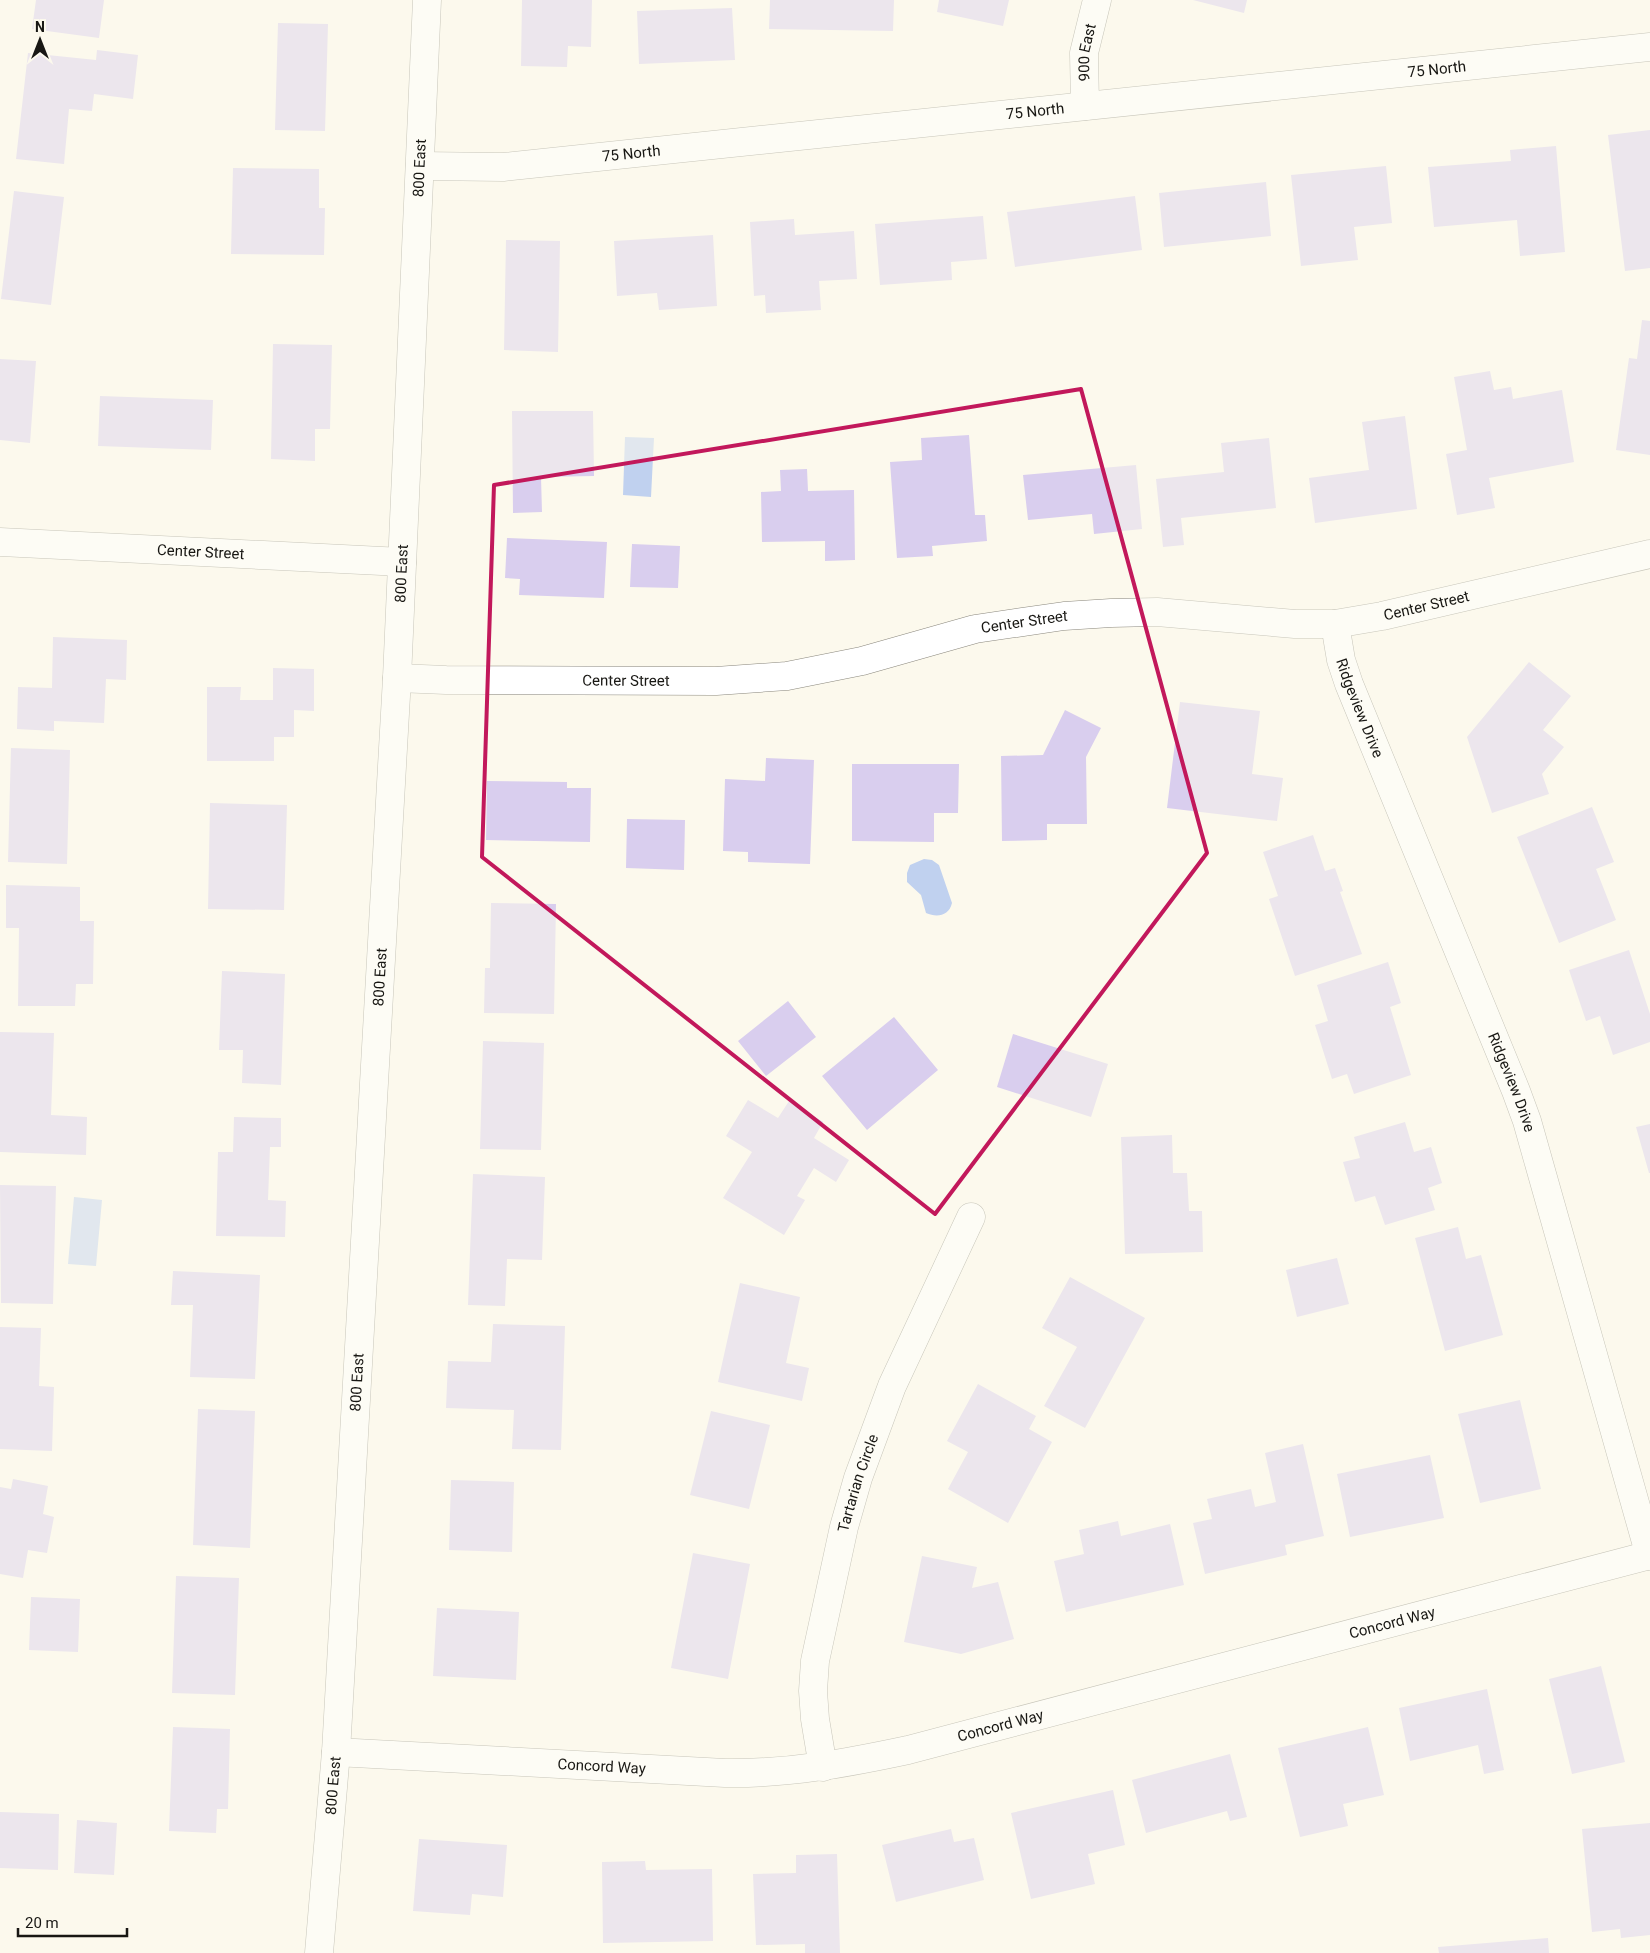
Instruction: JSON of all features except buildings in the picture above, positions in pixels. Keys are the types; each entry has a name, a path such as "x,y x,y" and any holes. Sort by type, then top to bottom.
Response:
{"street":[{"name":"800 East","path":"318,1953 336,1752 397,678 427,0"},
{"name":"900 East","path":"1085,106 1084,54 1097,0"},
{"name":"75 North","path":"420,166 503,167 1650,47"},
{"name":"Center Street","path":"0,542 402,562"},
{"name":"Center Street","path":"397,678 716,681 787,676 862,661 975,629 1055,617 1111,613 1157,612 1295,624 1335,624 1382,616 1650,554"},
{"name":"Ridgeview Drive","path":"1335,624 1341,660 1348,684 1516,1091 1527,1122 1650,1556"},
{"name":"Tartarian Circle","path":"823,1766 815,1719 813,1691 815,1661 844,1527 858,1478 892,1386 971,1217"},
{"name":"Concord Way","path":"336,1752 726,1773 787,1772 908,1750 1650,1556"}],"highlighted area":[{"path":"1081,389 1207,853 935,1214 482,857 494,485"}],"water":[{"path":"625,437 654,438 651,497 623,495"},
{"path":"924,859 932,860 939,865 952,903 948,911 942,915 926,913 921,895 907,882 907,873 910,865"},
{"path":"74,1197 102,1200 96,1266 68,1264"}]}
